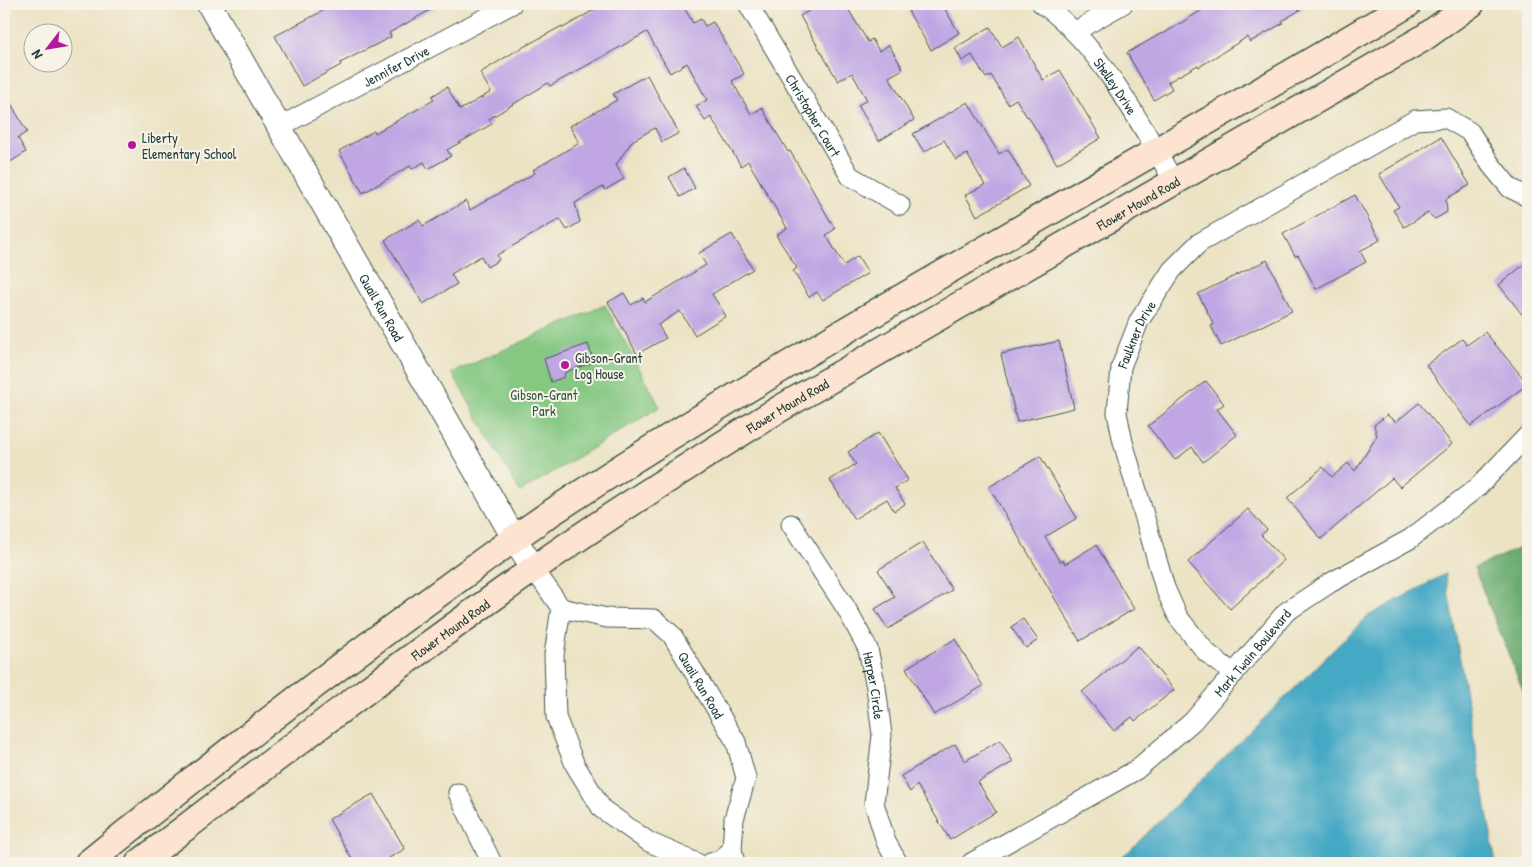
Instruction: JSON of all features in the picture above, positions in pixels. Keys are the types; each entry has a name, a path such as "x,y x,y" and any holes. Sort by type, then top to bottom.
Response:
{"main road":[{"path":"88,863 203,771 381,636 514,538 605,478 800,357 1285,78 1408,4"},
{"name":"Flower Mound Road","path":"139,863 410,659 534,569 697,460 781,408 1422,40 1471,4"}],"street":[{"name":"Quail Run Road","path":"209,4 514,538 561,608 607,618 654,620 672,635 736,742 746,778 734,819 733,856 702,863 649,842 602,809 575,765 556,717 554,655 561,608"},
{"name":"Jennifer Drive","path":"279,127 512,4"},
{"name":"Christopher Court","path":"748,4 850,176 900,205"},
{"name":"Shelley Drive","path":"1042,4 1060,16 1090,50 1122,95 1174,182"},
{"path":"1074,32 1122,4"},
{"name":"Faulkner Drive","path":"1234,674 1206,652 1178,617 1165,588 1121,432 1117,413 1121,367 1139,321 1172,270 1199,243 1415,120 1446,118 1470,132 1491,165 1510,188 1528,197"},
{"name":"Mark Twain Boulevard","path":"971,863 1136,770 1192,721 1286,612 1330,583 1410,539 1478,487 1528,435"},
{"name":"Harper Circle","path":"791,524 846,608 868,648 876,687 882,735 874,803 886,842 898,863"},
{"path":"458,793 492,863"}],"green space":[{"name":"Gibson-Grant Park","path":"605,305 660,407 520,492 452,373"},
{"path":"1528,544 1528,703 1474,568"}],"water":[{"path":"1445,574 1496,863 1112,863 1128,852 1368,616"}],"building":[{"path":"336,4 441,4 389,33 391,37 340,63 341,65 302,86 275,36"},
{"path":"604,4 682,4 693,23 701,19 705,26 713,22 744,74 732,81 751,114 762,108 788,152 790,151 835,229 826,235 844,265 858,256 868,273 823,300 817,292 809,297 793,271 797,268 776,235 787,228 748,161 741,166 711,117 705,121 696,106 707,100 687,63 670,73 647,32 550,86 548,83 489,119 492,124 447,150 451,156 428,169 424,162 412,169 410,166 363,193 339,151 434,100 432,96 447,87 460,110 491,92 480,73 514,52 562,26 563,28"},
{"path":"821,4 845,4 868,42 872,39 879,51 889,45 903,69 889,77 914,120 879,141 858,105 867,100 852,73 838,81 800,16"},
{"path":"921,4 942,4 959,33 931,50 908,11"},
{"path":"1212,4 1310,4 1282,21 1283,23 1250,42 1247,37 1199,67 1198,65 1168,82 1172,89 1154,100 1127,53 1163,34"},
{"path":"990,27 1002,47 1019,37 1043,80 1060,70 1101,138 1057,164 1016,99 1008,104 991,75 986,78 972,55 962,61 955,48"},
{"path":"647,75 679,133 662,142 655,128 632,141 616,165 624,179 605,190 603,187 575,203 580,222 567,230 560,219 497,255 499,260 487,267 481,256 451,274 457,284 423,304 385,240 419,220 423,226 466,201 470,210 535,173 533,170 579,143 570,126 617,100 613,94"},
{"path":"4,91 27,132 18,138 26,152 4,166"},
{"path":"968,102 999,154 1008,149 1029,186 977,216 965,195 985,185 967,154 956,160 944,140 924,152 913,134"},
{"path":"1441,137 1470,185 1446,199 1447,212 1435,219 1428,213 1404,227 1393,210 1399,207 1379,174"},
{"path":"684,168 695,188 680,197 669,177"},
{"path":"1355,195 1380,240 1360,251 1366,262 1316,289 1298,255 1295,256 1283,234"},
{"path":"732,234 753,269 712,294 726,316 695,335 680,311 658,325 666,338 637,354 608,302 624,293 631,305 643,298 645,302 706,265 699,253"},
{"path":"1267,260 1292,311 1221,346 1211,326 1214,325 1198,294"},
{"path":"1528,261 1528,322 1499,285"},
{"path":"1485,332 1528,384 1471,426 1426,365 1462,339 1467,345"},
{"path":"1059,341 1074,408 1017,422 1001,354"},
{"name":"Gibson-Grant Log House","path":"588,344 594,362 565,372 564,377 551,382 544,359"},
{"path":"1206,381 1224,404 1217,409 1237,435 1203,462 1192,447 1175,460 1148,426"},
{"path":"1419,403 1452,444 1400,487 1392,478 1321,539 1287,498 1323,467 1332,477 1348,463 1355,471 1377,436 1374,425 1387,415 1396,422"},
{"path":"878,433 908,480 895,488 905,504 894,511 887,499 854,519 830,480 856,464 848,452"},
{"path":"1040,456 1077,518 1045,537 1060,562 1063,560 1065,564 1096,545 1134,609 1080,641 989,487"},
{"path":"1248,509 1267,530 1261,535 1284,560 1230,609 1188,562"},
{"path":"923,542 952,590 888,629 875,609 895,597 878,570"},
{"path":"1023,619 1038,640 1026,648 1011,627"},
{"path":"955,639 983,686 934,715 906,668"},
{"path":"1138,646 1174,690 1135,721 1132,717 1114,731 1082,692"},
{"path":"1000,740 1013,762 978,782 996,812 950,840 917,785 910,792 901,776 955,744 965,761"},
{"path":"373,794 405,849 380,863 354,863 329,819"}],"place":[{"name":"Liberty Elementary School","path":"132,145"},
{"name":"Gibson-Grant Log House","path":"565,365"}]}
